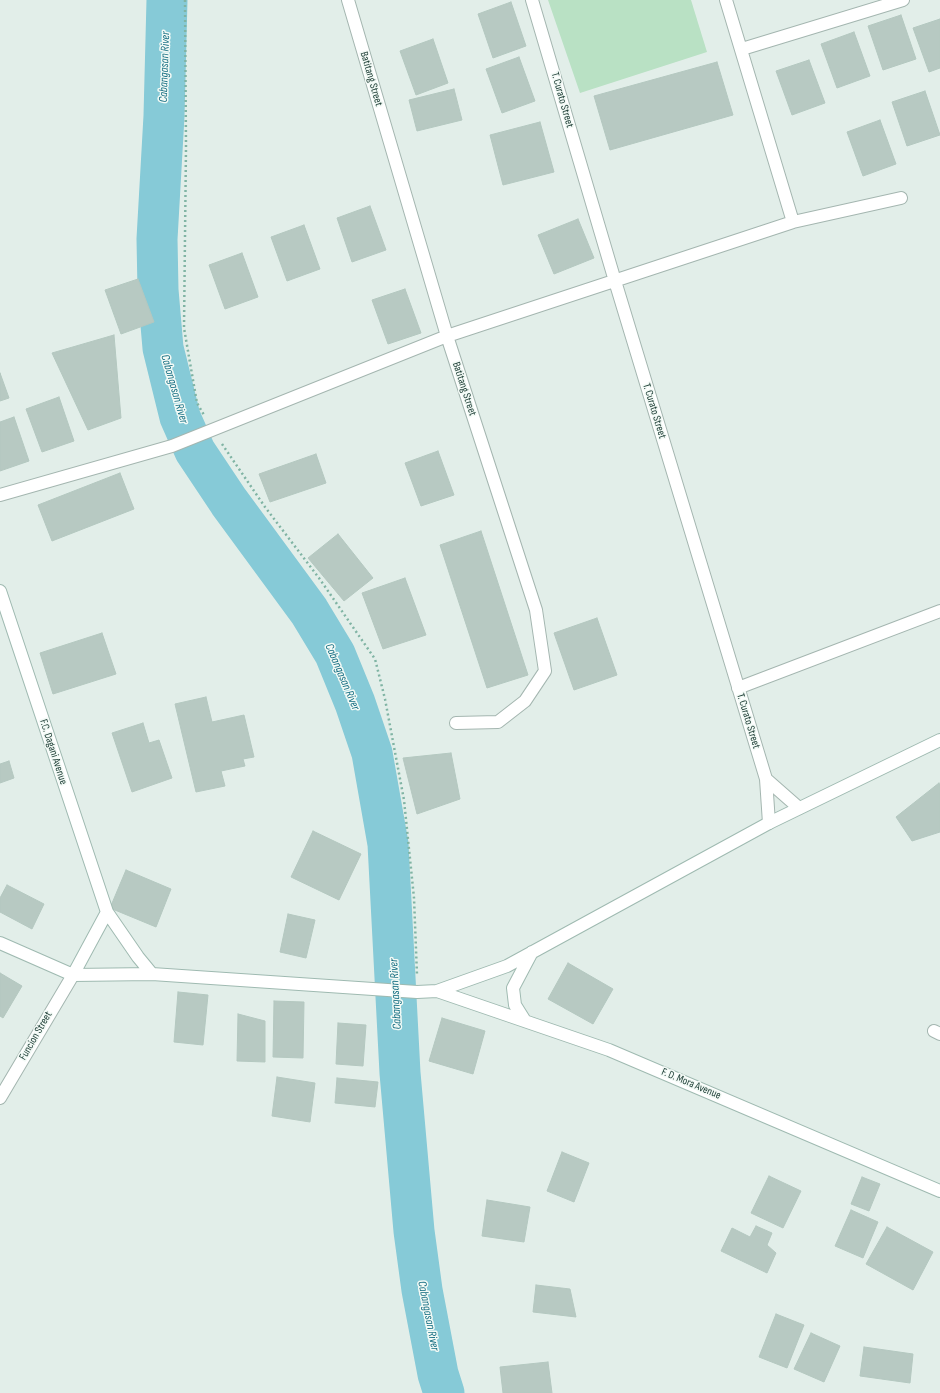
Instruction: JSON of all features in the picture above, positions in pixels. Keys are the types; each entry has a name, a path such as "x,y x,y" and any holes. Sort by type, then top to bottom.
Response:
{"street":[{"name":"Batitang Street","path":"348,0 447,336 536,610 546,671 525,702 498,722 456,723"},
{"name":"T. Curato Street","path":"532,0 615,281 766,779 769,823"},
{"path":"726,0 793,222"},
{"path":"742,49 903,0"},
{"path":"0,495 172,446 447,336 793,222 901,198"},
{"name":"F.C. Dagani Avenue","path":"0,591 107,912 138,957 152,974"},
{"path":"738,688 940,611"},
{"path":"0,942 73,975 152,974 414,991 436,991 507,966 769,823 940,740"},
{"path":"766,779 799,808"},
{"name":"Funcion Street","path":"0,1098 73,975 107,912"},
{"path":"525,1021 515,1005 513,988 532,952"},
{"name":"F. D. Mora Avenue","path":"436,991 609,1050 940,1191"}],"path":[{"path":"185,0 186,147 184,328 197,402 211,431 375,659 385,699 404,800 414,898 414,991"}],"green space":[{"path":"548,0 691,0 707,52 580,93"}],"building":[{"path":"511,2 526,46 493,58 478,14"},
{"path":"901,15 916,59 883,70 868,26"},
{"path":"940,19 940,68 929,72 913,28"},
{"path":"854,32 870,76 837,88 821,44"},
{"path":"433,39 448,83 416,95 400,51"},
{"path":"519,57 535,101 502,113 486,69"},
{"path":"809,60 825,103 792,115 776,71"},
{"path":"717,62 733,115 610,150 594,96"},
{"path":"454,89 462,120 417,131 409,100"},
{"path":"925,91 940,135 907,146 892,102"},
{"path":"880,120 896,164 863,176 847,132"},
{"path":"540,122 554,172 503,185 490,135"},
{"path":"370,206 386,250 352,262 337,218"},
{"path":"578,219 594,258 554,274 538,235"},
{"path":"304,225 320,269 287,281 271,237"},
{"path":"242,253 258,297 225,309 209,265"},
{"path":"138,279 154,322 121,334 105,290"},
{"path":"405,289 421,333 388,344 372,300"},
{"path":"114,335 121,418 88,430 52,353"},
{"path":"0,373 9,398 0,401"},
{"path":"59,397 74,441 42,452 26,409"},
{"path":"14,417 29,461 0,471 0,422"},
{"path":"438,451 454,495 421,506 405,463"},
{"path":"316,454 326,483 270,502 259,474"},
{"path":"120,473 134,509 52,541 38,505"},
{"path":"481,531 528,675 487,688 440,545"},
{"path":"338,534 373,578 344,601 308,558"},
{"path":"405,578 426,635 383,649 362,593"},
{"path":"597,618 617,675 574,690 554,633"},
{"path":"102,633 116,674 53,694 40,653"},
{"path":"206,697 212,722 244,715 254,757 243,759 245,766 221,771 225,786 196,792 175,704"},
{"path":"143,723 149,743 159,740 172,778 132,792 112,733"},
{"path":"451,753 460,799 417,814 403,758"},
{"path":"9,761 14,778 0,783 0,764"},
{"path":"939,783 940,832 912,841 896,817"},
{"path":"313,831 361,854 339,900 291,877"},
{"path":"126,870 171,889 156,927 110,908"},
{"path":"7,885 44,904 32,929 0,912 0,898"},
{"path":"288,914 315,920 306,958 280,952"},
{"path":"568,963 613,989 593,1024 548,999"},
{"path":"0,973 22,986 3,1018 0,1016"},
{"path":"178,992 208,995 203,1045 174,1042"},
{"path":"274,1001 304,1002 303,1058 273,1057"},
{"path":"238,1014 265,1021 265,1062 237,1061"},
{"path":"442,1018 485,1031 473,1074 429,1061"},
{"path":"338,1023 366,1025 363,1066 336,1064"},
{"path":"277,1077 315,1083 310,1122 272,1116"},
{"path":"337,1078 378,1082 375,1107 335,1103"},
{"path":"562,1152 589,1163 574,1202 547,1191"},
{"path":"769,1176 801,1191 783,1228 751,1213"},
{"path":"862,1177 880,1184 869,1211 851,1204"},
{"path":"487,1200 530,1207 524,1242 482,1236"},
{"path":"851,1210 878,1222 863,1258 835,1246"},
{"path":"756,1226 772,1233 767,1245 776,1253 767,1273 721,1251 732,1228 750,1237"},
{"path":"887,1227 933,1252 913,1290 866,1264"},
{"path":"536,1285 570,1289 576,1317 533,1312"},
{"path":"776,1314 804,1325 787,1368 759,1357"},
{"path":"811,1333 840,1346 824,1382 794,1369"},
{"path":"864,1347 913,1354 910,1383 860,1376"},
{"path":"548,1362 552,1393 503,1393 500,1367"}],"waterway":[{"name":"Cabangasan River","path":"167,0 164,116 157,239 158,290 163,348 180,417 195,451 229,502 309,611 335,654 355,703 372,753 388,844 400,1073 414,1231 422,1290 438,1374 444,1393"}]}
